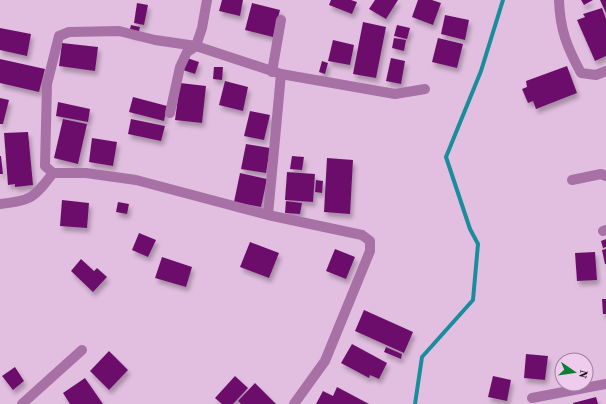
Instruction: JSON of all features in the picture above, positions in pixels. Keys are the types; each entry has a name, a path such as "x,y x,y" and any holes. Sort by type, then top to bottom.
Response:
{"street":[{"path":"170,113 180,67 187,52 196,46 202,28 207,0"},
{"path":"559,0 560,22 569,50 582,73 596,75 606,71"},
{"path":"268,215 276,73 281,20"},
{"path":"294,404 325,361 370,251 370,241 362,235 268,215 136,180 86,173 53,173 45,166 46,99 47,84 59,36 69,32 119,31 155,40 196,46 276,73 395,94 425,89"},
{"path":"0,204 22,202 37,194 53,173"},
{"path":"572,180 601,174 606,176"},
{"path":"22,404 82,350"},
{"path":"532,398 606,384"}],"building":[{"path":"222,0 243,0 240,16 219,11"},
{"path":"331,0 351,0 357,2 352,14 329,5"},
{"path":"375,0 398,0 386,19 369,9"},
{"path":"418,0 432,0 441,3 433,25 412,17"},
{"path":"581,0 593,0 584,5"},
{"path":"600,0 606,0 606,13"},
{"path":"137,3 148,5 144,25 134,23"},
{"path":"252,3 280,10 273,37 245,30"},
{"path":"602,8 606,19 606,56 595,61 577,20 585,17 583,14"},
{"path":"445,15 469,20 465,40 441,34"},
{"path":"363,22 386,27 376,78 353,74"},
{"path":"131,25 140,27 138,35 129,33"},
{"path":"397,25 410,28 407,39 394,36"},
{"path":"0,28 31,34 27,56 0,50"},
{"path":"394,38 406,40 404,51 392,48"},
{"path":"438,38 463,44 457,68 432,62"},
{"path":"333,40 354,45 350,65 328,61"},
{"path":"62,43 98,47 95,71 59,66"},
{"path":"187,58 199,62 195,74 183,70"},
{"path":"391,58 405,61 401,84 386,81"},
{"path":"0,59 45,69 39,92 0,83"},
{"path":"322,61 328,63 325,74 319,72"},
{"path":"567,66 577,93 536,109 533,101 528,103 522,89 527,87 526,81"},
{"path":"214,67 223,67 222,80 213,79"},
{"path":"225,81 248,87 243,111 219,105"},
{"path":"180,83 206,86 202,123 175,120"},
{"path":"133,97 167,106 164,121 129,112"},
{"path":"0,98 9,100 3,124 0,124"},
{"path":"58,102 90,109 88,122 56,116"},
{"path":"250,111 270,115 264,140 244,136"},
{"path":"63,119 87,124 78,164 54,158"},
{"path":"131,119 165,126 161,141 128,134"},
{"path":"28,132 33,185 15,187 15,184 8,185 4,133"},
{"path":"92,138 117,142 113,166 89,162"},
{"path":"246,144 270,148 266,173 241,169"},
{"path":"1,156 3,174 0,174"},
{"path":"292,156 304,157 302,170 290,169"},
{"path":"327,158 353,160 350,214 324,212"},
{"path":"287,172 315,174 313,202 285,200"},
{"path":"240,173 267,179 261,207 234,202"},
{"path":"316,180 323,181 322,193 315,192"},
{"path":"62,200 89,203 87,228 60,226"},
{"path":"286,201 302,203 300,214 285,213"},
{"path":"118,202 129,204 127,214 116,212"},
{"path":"139,233 156,240 148,257 132,250"},
{"path":"606,239 606,247 603,248 601,241"},
{"path":"250,242 279,253 269,278 240,267"},
{"path":"335,249 355,257 346,279 326,271"},
{"path":"606,249 606,264 605,264 602,250"},
{"path":"595,252 597,280 577,281 575,253"},
{"path":"162,257 192,267 186,287 155,278"},
{"path":"81,259 94,271 97,268 107,277 93,292 71,271"},
{"path":"602,299 606,299 606,314 603,314"},
{"path":"364,310 413,332 404,353 355,331"},
{"path":"352,344 387,363 379,379 370,375 369,378 341,363"},
{"path":"386,347 402,354 401,359 384,352"},
{"path":"109,351 128,370 109,390 90,371"},
{"path":"526,354 548,356 545,380 524,378"},
{"path":"15,367 24,381 13,390 2,376"},
{"path":"235,376 248,388 233,404 222,404 215,398"},
{"path":"493,376 511,380 507,401 488,397"},
{"path":"85,378 103,404 70,404 63,393"},
{"path":"255,383 276,404 241,404 238,401"},
{"path":"337,387 369,404 316,404 323,391 333,396"},
{"path":"596,397 598,404 573,404 573,403"}],"waterway":[{"path":"415,404 422,357 473,300 478,244 470,229 446,157 481,71 503,0"}]}
